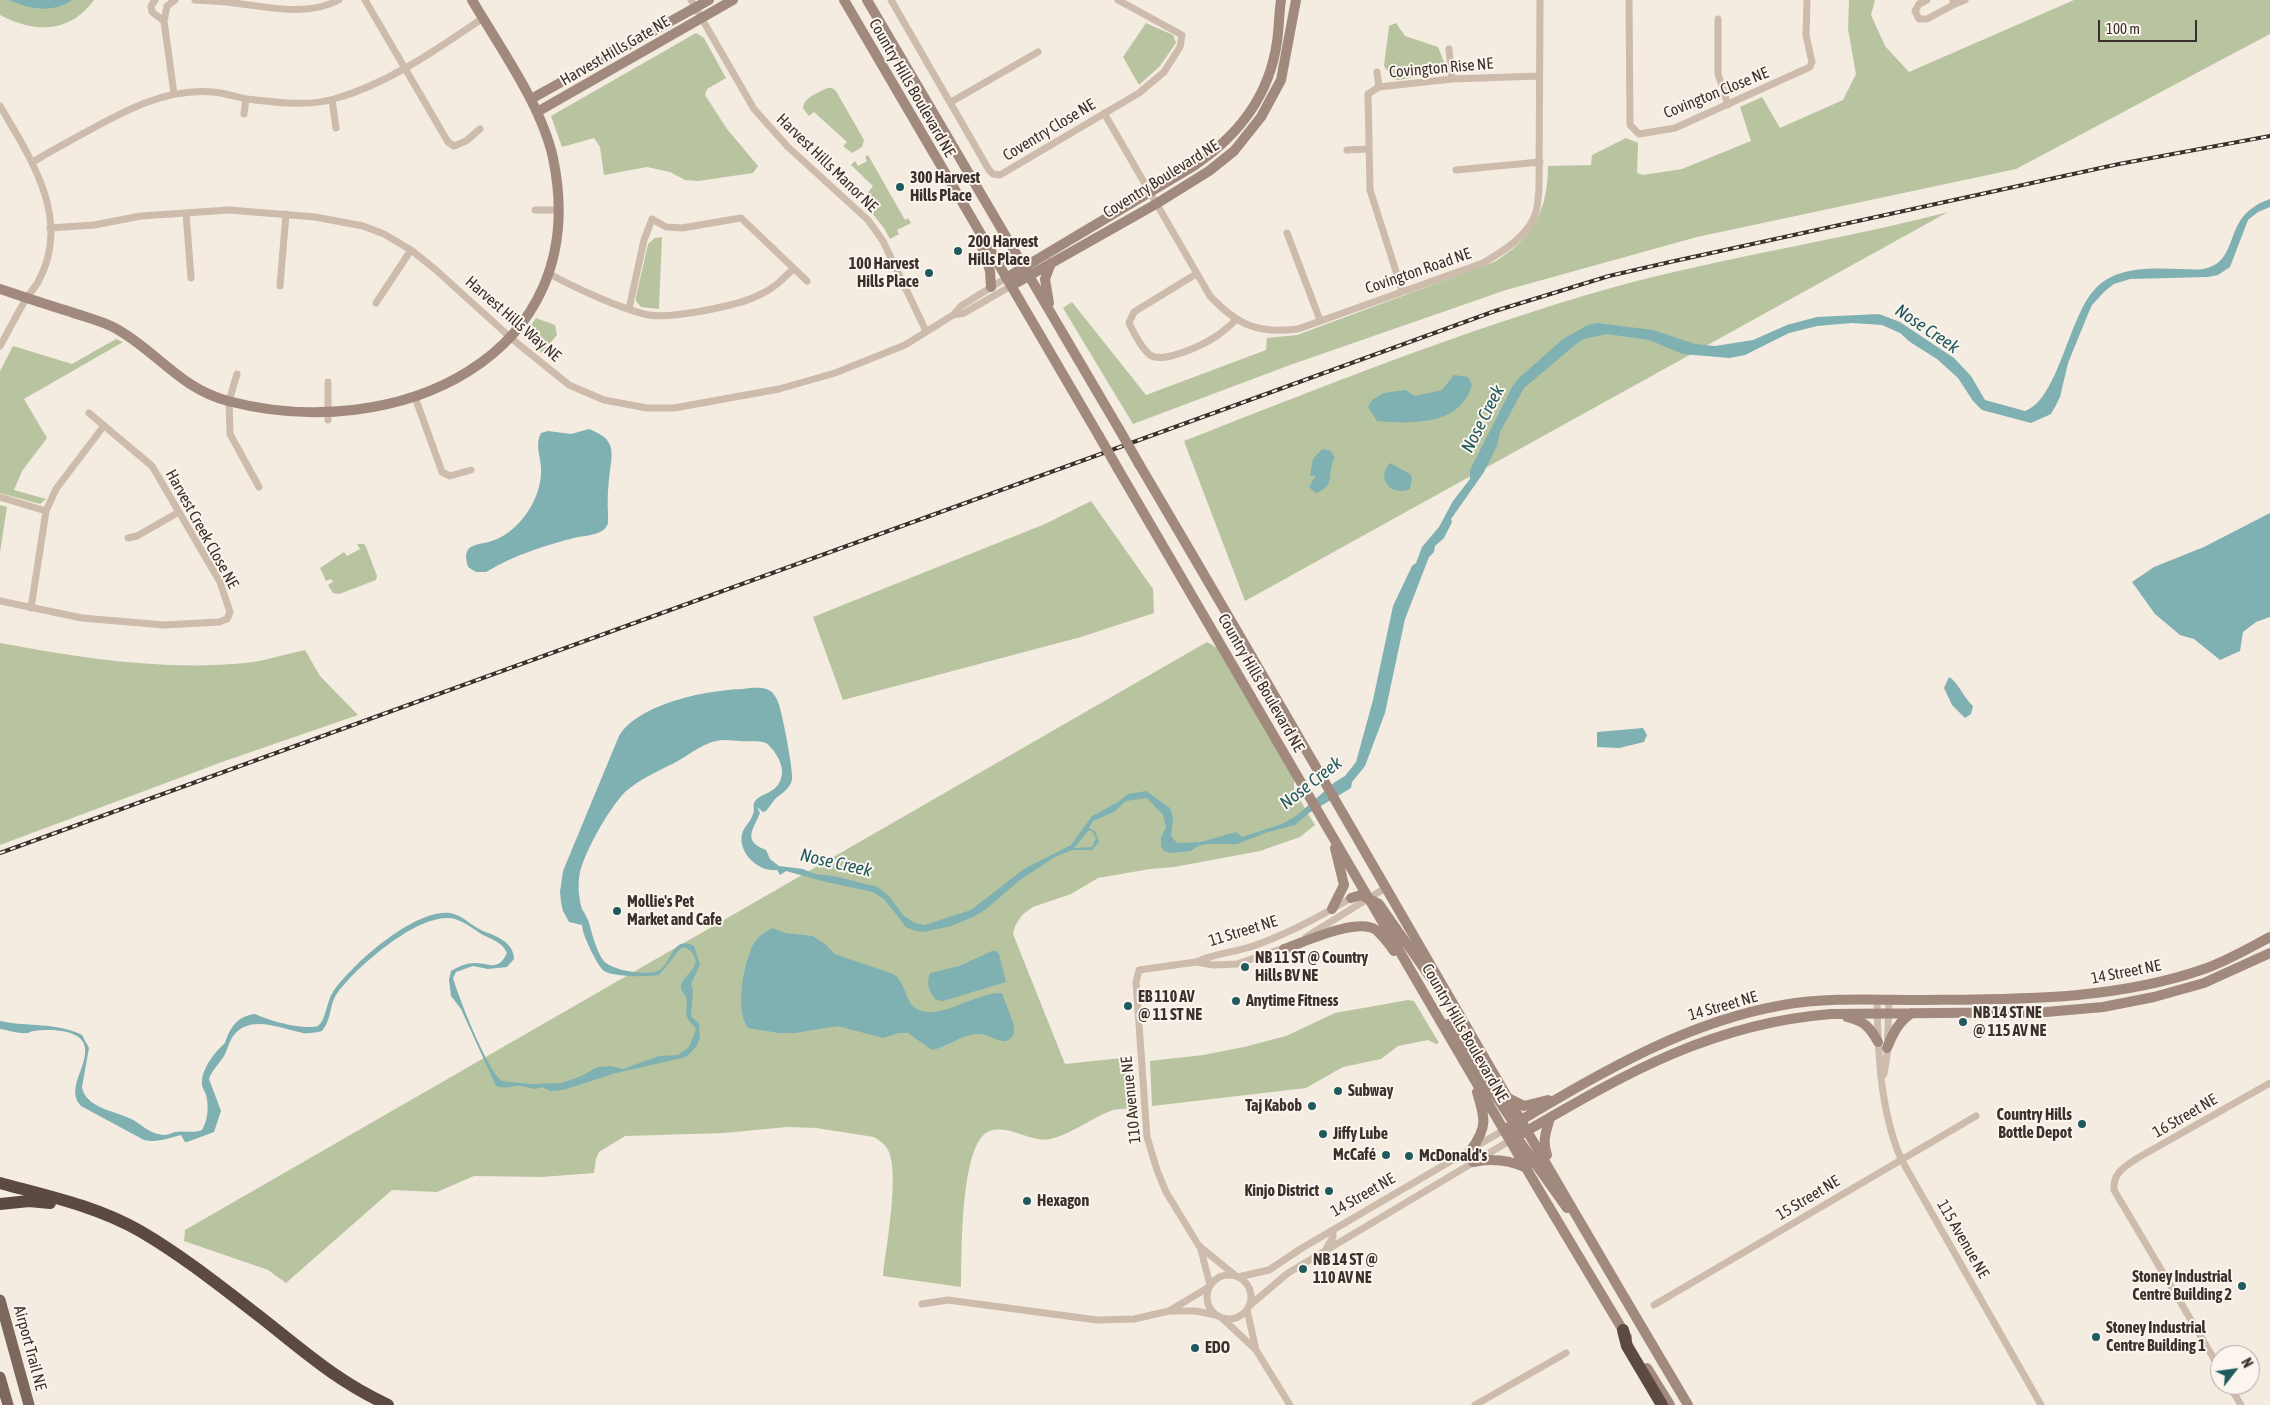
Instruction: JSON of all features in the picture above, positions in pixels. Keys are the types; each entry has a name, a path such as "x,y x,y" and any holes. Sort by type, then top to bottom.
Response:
{"highway":[{"path":"0,1183 81,1205 108,1216 164,1246 263,1320 316,1363 360,1392 388,1405"},
{"path":"0,1204 29,1201 64,1205 108,1216"},
{"path":"1623,1330 1628,1346 1662,1405"}],"main road":[{"path":"0,289 114,327 140,344 183,381 204,393 229,401 301,413 328,416 415,397 457,378 482,363 510,338 535,302 550,274 558,232 559,210 552,156 537,112 472,0"},
{"name":"Harvest Hills Gate NE","path":"530,99 693,4 709,0"},
{"name":"Harvest Hills Gate NE","path":"537,112 733,0"},
{"name":"Country Hills Boulevard NE","path":"844,0 1472,1074 1513,1125 1528,1130 1688,1405"},
{"name":"Country Hills Boulevard NE","path":"868,0 1387,887 1443,990 1508,1098 1514,1138 1527,1168 1670,1405"},
{"name":"Coventry Boulevard NE","path":"1009,282 1214,152 1234,134 1252,110 1266,81 1277,44 1282,0"},
{"name":"Coventry Boulevard NE","path":"1026,271 1051,263 1156,204 1209,170 1234,150 1261,116 1281,80 1296,0"},
{"path":"968,214 990,271 991,287"},
{"path":"1051,263 1044,279 1051,314"},
{"path":"1326,824 1337,853 1344,885 1332,909"},
{"path":"1351,898 1361,895 1379,904 1429,976 1443,990"},
{"path":"1284,949 1339,930 1367,926 1376,930 1408,965"},
{"name":"14 Street NE","path":"1513,1125 1640,1053 1713,1023 1783,1005 1818,1001 2046,998 2098,994 2153,983 2205,968 2270,937"},
{"name":"14 Street NE","path":"1514,1138 1628,1074 1663,1057 1705,1040 1771,1022 1832,1014 2046,1012 2103,1007 2183,989 2248,964 2270,952"},
{"path":"2248,964 2270,958"},
{"path":"1429,1002 1456,1034 1513,1125"},
{"path":"1832,1014 1860,1021 1869,1026 1883,1045 1900,1022 1913,1013"},
{"path":"1471,1150 1483,1132 1484,1114 1472,1074"},
{"path":"1508,1098 1524,1106 1559,1098"},
{"path":"1550,1118 1543,1137 1543,1145 1558,1182"},
{"path":"1514,1138 1591,1241"},
{"path":"1473,1162 1488,1159 1514,1163 1527,1168"},
{"name":"Airport Trail NE","path":"0,1300 29,1405"},
{"path":"0,1377 8,1405"}],"street":[{"path":"155,0 151,6 152,12 164,21"},
{"path":"174,94 164,21 167,6 175,0"},
{"path":"195,0 231,2 295,11 327,6 340,0"},
{"path":"366,0 448,142 454,146 466,141 480,129"},
{"name":"Coventry Close NE","path":"891,0 989,170 996,175 1000,175 1139,93 1164,72 1180,47 1182,35 1118,0"},
{"name":"Covington Road NE","path":"1104,113 1210,296 1225,312 1245,325 1277,332 1298,329 1402,290 1483,263 1505,251 1518,240 1535,214 1539,189 1540,0"},
{"name":"Covington Close NE","path":"1629,0 1630,125 1639,134 1675,128 1810,67 1812,62 1806,35 1807,0"},
{"path":"1927,0 1919,4 1915,11 1919,18 1927,19 1953,2 1965,0"},
{"name":"Harvest Hills Manor NE","path":"693,4 754,109 772,131 868,220 883,241 926,331"},
{"path":"33,162 135,105 154,98 174,94 213,92 246,98 300,102 332,100 369,87 404,68 483,18"},
{"path":"1718,19 1718,74 1728,105"},
{"path":"1279,25 1292,26"},
{"path":"1449,49 1452,79"},
{"path":"951,102 1038,52"},
{"path":"1377,72 1379,88"},
{"name":"Covington Rise NE","path":"1402,290 1374,210 1370,190 1368,94 1379,88 1452,79 1539,76"},
{"path":"244,114 246,98"},
{"path":"332,100 336,128"},
{"path":"0,106 33,162 47,200 50,228 49,251 40,280 27,298 0,346"},
{"path":"1347,150 1368,149"},
{"path":"1456,170 1540,162"},
{"name":"Harvest Hills Way NE","path":"50,228 94,225 141,216 229,210 286,214 363,226 384,234 411,250 436,270 510,338 553,373 587,393 604,400 647,408 674,408 779,389 835,373 905,345 953,315 961,306 991,287 1009,282"},
{"path":"535,210 559,210"},
{"path":"186,212 191,278"},
{"path":"280,286 286,214"},
{"path":"629,309 644,240 652,218 666,227 682,228 741,218 807,281"},
{"path":"1287,233 1320,320"},
{"path":"376,303 411,250"},
{"path":"550,274 629,309 650,315 667,315 739,303 778,285 794,269"},
{"path":"1196,274 1134,312 1129,323 1134,335 1150,355 1161,359 1190,349 1216,337 1236,320"},
{"name":"Harvest Hills Way NE","path":"953,315 964,313 1009,282"},
{"path":"237,374 229,401 230,434 259,487"},
{"path":"328,382 328,416"},
{"path":"415,397 442,472 450,476 471,470"},
{"name":"Harvest Creek Close NE","path":"0,601 82,618 164,625 219,622 227,619 230,608 220,582 152,466 120,438 103,427 89,413"},
{"path":"31,608 46,511 56,489 103,427"},
{"path":"0,497 46,511"},
{"path":"128,538 138,536 179,512"},
{"name":"11 Street NE","path":"1196,962 1213,965 1236,964 1284,949 1387,887"},
{"name":"11 Street NE","path":"1196,962 1209,956 1255,945 1298,928 1351,898"},
{"name":"110 Avenue NE","path":"1196,962 1139,970 1137,997 1147,1136 1164,1188 1200,1246 1210,1286"},
{"name":"115 Avenue NE","path":"1877,1000 1877,1013 1883,1045"},
{"name":"115 Avenue NE","path":"1889,1000 1889,1013 1883,1045 1883,1079 1885,1110 1891,1135 1901,1159 2041,1405"},
{"name":"16 Street NE","path":"2210,1352 2114,1190 2114,1182 2121,1169 2136,1159 2270,1083"},
{"name":"15 Street NE","path":"1654,1305 1976,1116"},
{"name":"14 Street NE","path":"1237,1277 1269,1270 1333,1230 1513,1125"},
{"name":"14 Street NE","path":"1248,1308 1284,1276 1514,1138"},
{"path":"1324,1252 1330,1243 1333,1230"},
{"name":"110 Avenue NE","path":"1200,1246 1237,1277"},
{"path":"1169,1311 1210,1286 1222,1276 1237,1277 1244,1281 1250,1293 1248,1308 1256,1350"},
{"path":"1210,1286 1207,1302 1215,1315"},
{"path":"922,1304 948,1300 1097,1320 1134,1319 1169,1311 1196,1311 1215,1315 1223,1319 1256,1350 1290,1405"},
{"path":"1223,1319 1239,1317 1248,1308"},
{"path":"1475,1405 1566,1353"}],"green space":[{"path":"0,0 94,0 74,19 50,27 38,27 13,21 0,15"},
{"path":"1849,0 1875,0 1871,15 1885,46 1909,72 2074,0 2270,0 2270,34 2016,169 1697,237 1506,290 1290,365 1133,424 1063,308 1072,302 1146,395 1266,350 1267,338 1297,335 1494,262 1518,244 1535,222 1545,197 1548,166 1591,165 1592,155 1626,138 1638,143 1637,173 1643,175 1682,169 1751,141 1740,107 1762,97 1780,128 1843,100 1856,74 1848,29"},
{"path":"1146,23 1173,35 1176,43 1160,66 1139,85 1123,57"},
{"path":"1396,23 1405,36 1438,47 1444,62 1444,70 1440,73 1398,80 1393,79 1384,66 1389,26"},
{"path":"696,33 704,38 726,78 707,89 705,95 727,129 758,166 753,173 698,181 685,180 670,172 647,167 604,175 600,147 594,138 562,147 551,116"},
{"path":"827,88 832,88 836,91 864,140 862,147 852,153 843,146 847,142 814,112 809,116 803,108 809,98"},
{"path":"868,155 905,220 908,218 911,223 897,230 899,234 890,239 884,228 862,201 873,186 851,165 855,161 858,166 867,161 865,157"},
{"path":"1948,212 1245,601 1184,441 1396,359 1557,304 1653,277"},
{"path":"662,237 659,309 641,307 636,301 636,297 648,244 655,238"},
{"path":"536,318 555,325 557,335 542,353 526,339 525,334"},
{"path":"116,339 123,342 24,399 47,438 22,471 14,490 46,499 40,504 0,493 0,371 13,346 72,364"},
{"path":"1091,501 1153,589 1154,613 1081,637 843,700 813,617 1045,524"},
{"path":"0,505 7,507 0,552"},
{"path":"357,544 364,544 366,547 377,576 376,580 339,594 333,593 328,585 333,582 331,579 326,581 320,568 344,552 347,556 360,549"},
{"path":"1207,642 1217,648 1294,779 1294,790 1315,825 1300,837 1260,851 1174,867 1098,878 1071,894 1033,907 1022,915 1015,926 1013,934 1065,1064 1131,1057 1135,1108 1111,1111 1066,1134 1050,1139 1043,1140 997,1129 990,1131 980,1139 967,1177 962,1228 961,1287 883,1276 893,1175 888,1150 884,1144 874,1137 816,1128 787,1127 724,1133 625,1136 599,1152 594,1173 542,1177 474,1176 437,1192 392,1190 286,1283 268,1270 184,1241 185,1230"},
{"path":"0,643 122,662 184,665 246,663 305,650 320,676 358,715 222,762 0,845"},
{"path":"1408,1000 1414,1001 1439,1043 1436,1044 1428,1040 1398,1046 1381,1059 1343,1067 1306,1088 1152,1106 1150,1061 1203,1055 1244,1047 1286,1036 1335,1013"}],"water":[{"path":"9,0 72,0 57,7 41,9"},
{"path":"2270,199 2270,207 2258,212 2248,220 2230,267 2218,275 2208,277 2130,279 2114,284 2105,291 2092,305 2088,314 2068,363 2060,397 2055,407 2051,414 2031,423 1982,410 1973,401 1958,378 1937,359 1910,342 1900,333 1882,325 1852,323 1817,326 1789,333 1745,355 1729,358 1683,354 1649,340 1607,334 1584,339 1576,344 1524,388 1500,432 1497,446 1484,472 1451,519 1452,522 1444,538 1435,546 1434,552 1429,557 1405,619 1385,713 1365,766 1352,782 1351,788 1309,813 1295,825 1268,832 1237,844 1207,844 1198,846 1191,851 1171,853 1164,851 1161,846 1161,838 1166,827 1163,815 1147,798 1126,801 1114,812 1093,821 1089,828 1095,831 1099,842 1092,850 1072,850 1055,857 1020,880 985,910 973,917 951,926 924,932 916,931 906,927 884,899 873,892 786,871 780,875 777,870 763,868 751,860 743,848 742,834 752,817 754,803 757,799 774,789 780,780 782,769 777,756 766,743 756,741 725,740 703,746 677,762 641,780 625,792 604,821 590,846 584,859 579,882 581,906 596,946 603,960 611,966 634,972 650,973 661,969 678,946 687,943 694,946 700,965 691,984 693,989 691,1016 699,1024 700,1037 697,1046 686,1057 616,1073 563,1090 550,1091 542,1087 534,1089 521,1086 505,1088 496,1086 461,1009 451,996 449,980 451,971 459,967 474,963 497,965 504,959 507,953 498,942 462,922 450,918 432,920 418,926 372,957 347,981 335,996 327,1022 322,1031 304,1033 258,1024 249,1025 241,1029 232,1037 224,1056 209,1079 221,1111 214,1132 187,1142 185,1142 181,1135 158,1141 144,1140 81,1106 75,1092 85,1052 84,1044 75,1035 54,1030 24,1033 0,1029 0,1021 52,1026 82,1035 89,1048 82,1087 84,1094 94,1104 129,1118 158,1134 165,1135 175,1132 202,1130 206,1122 208,1108 206,1094 202,1087 202,1078 209,1061 225,1043 229,1032 239,1020 255,1014 286,1024 304,1027 318,1026 323,1019 333,992 354,967 369,954 402,929 419,920 435,914 450,913 504,941 513,953 514,959 507,967 488,969 473,966 456,972 453,978 481,1049 502,1081 530,1084 561,1083 579,1077 598,1067 611,1066 623,1069 659,1056 678,1055 689,1047 696,1030 687,1017 686,997 681,987 682,982 695,964 692,953 685,947 680,949 659,975 630,976 608,973 600,967 591,951 582,925 569,922 561,902 560,892 563,871 619,736 642,715 675,700 712,692 763,688 774,694 780,708 790,755 792,780 787,789 775,799 766,811 763,812 757,807 760,813 751,834 754,843 766,850 770,859 779,866 803,869 815,874 834,876 878,887 888,895 904,916 915,923 925,925 971,910 1024,869 1071,845 1092,816 1118,802 1128,794 1146,791 1170,808 1173,817 1171,836 1177,843 1201,842 1236,832 1242,837 1282,824 1296,816 1335,782 1345,776 1356,762 1373,700 1393,606 1412,566 1416,563 1422,547 1439,527 1453,501 1470,479 1470,470 1512,387 1519,378 1563,339 1588,325 1597,323 1653,330 1695,344 1715,346 1753,340 1787,325 1817,317 1879,314 1900,322 1954,358 1971,376 1985,400 2025,411 2036,404 2046,391 2055,375 2086,302 2103,281 2123,272 2134,270 2157,268 2199,269 2217,264 2226,253 2237,227 2246,213 2253,207","holes":["1088,831 1092,831 1096,838 1092,847 1074,848"]},
{"path":"1454,375 1468,377 1472,384 1466,398 1458,408 1446,415 1419,422 1377,421 1368,407 1372,400 1384,393 1405,390 1415,396 1442,390"},
{"path":"589,429 603,436 610,444 611,449 607,526 594,534 530,551 486,572 476,572 468,567 466,558 469,548 505,535 518,524 531,506 540,480 541,467 538,445 541,433 548,431 571,434"},
{"path":"1322,449 1331,451 1335,458 1332,463 1327,486 1316,493 1309,487 1316,475 1310,476 1313,459"},
{"path":"1390,463 1410,474 1412,478 1410,489 1397,491 1388,485 1384,475"},
{"path":"2270,513 2270,617 2256,622 2243,632 2240,651 2220,660 2194,639 2180,635 2155,614 2132,582 2154,567 2204,547"},
{"path":"1949,677 1956,683 1973,706 1971,714 1965,718 1952,705 1944,688"},
{"path":"1643,728 1647,735 1644,742 1619,748 1597,747 1597,732"},
{"path":"772,928 785,933 813,936 835,954 893,974 901,982 911,1003 919,1010 928,1012 938,1011 982,996 1002,993 1014,1025 1014,1033 1011,1038 1003,1041 985,1035 974,1034 932,1050 908,1033 899,1033 883,1038 838,1026 795,1033 779,1033 748,1028 744,1020 741,1000 743,977 752,947 763,934"},
{"path":"992,951 996,951 999,954 1006,982 943,1001 936,1000 929,988 930,973 959,966"}],"railway":[{"path":"0,853 1495,311 1609,276 1670,262 2119,164 2270,136"}],"place":[{"name":"300 Harvest Hills Place","path":"900,187"},
{"name":"200 Harvest Hills Place","path":"958,251"},
{"name":"100 Harvest Hills Place","path":"929,273"},
{"name":"Mollie's Pet Market and Cafe","path":"617,911"},
{"name":"NB 11 ST @ Country Hills BV NE","path":"1245,967"},
{"name":"Anytime Fitness","path":"1236,1001"},
{"name":"EB 110 AV @ 11 ST NE","path":"1128,1006"},
{"name":"NB 14 ST NE @ 115 AV NE","path":"1963,1022"},
{"name":"Subway","path":"1338,1091"},
{"name":"Taj Kabob","path":"1312,1106"},
{"name":"Country Hills Bottle Depot","path":"2082,1124"},
{"name":"Jiffy Lube","path":"1323,1134"},
{"name":"McCafé","path":"1386,1155"},
{"name":"McDonald's","path":"1409,1156"},
{"name":"Kinjo District","path":"1329,1191"},
{"name":"Hexagon","path":"1027,1201"},
{"name":"NB 14 ST @ 110 AV NE","path":"1303,1269"},
{"name":"Stoney Industrial Centre Building 2","path":"2242,1286"},
{"name":"Stoney Industrial Centre Building 1","path":"2096,1337"},
{"name":"EDO","path":"1195,1348"}],"water label":[{"name":"Nose Creek","path":"1927,329"},
{"name":"Nose Creek","path":"1483,419"},
{"name":"Nose Creek","path":"1311,783"},
{"name":"Nose Creek","path":"836,863"}]}
